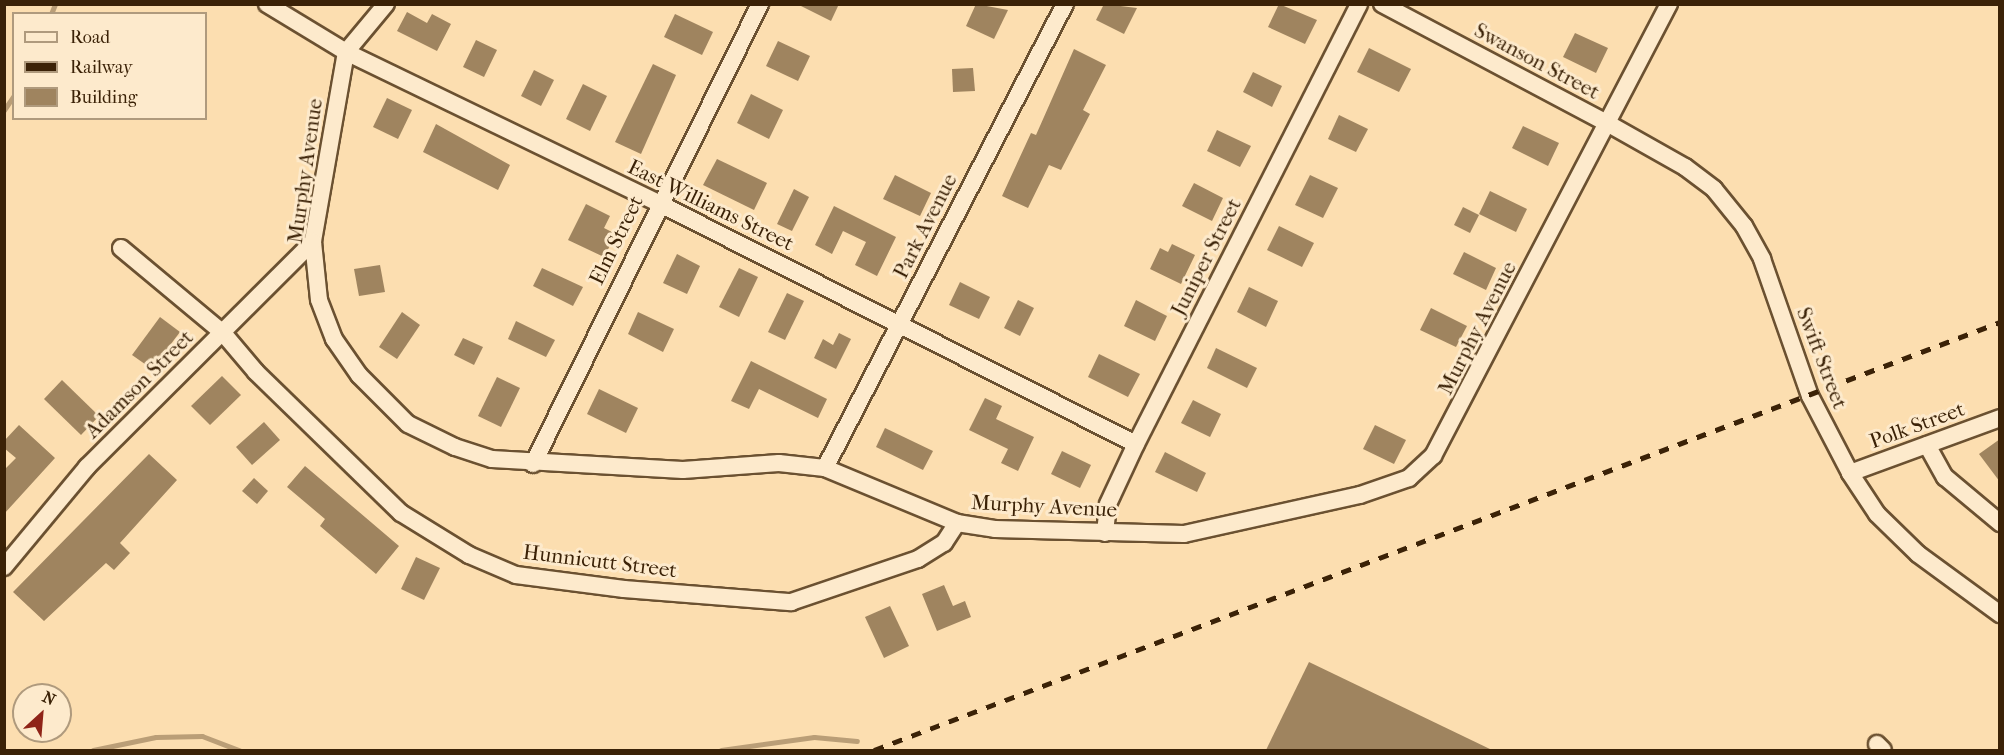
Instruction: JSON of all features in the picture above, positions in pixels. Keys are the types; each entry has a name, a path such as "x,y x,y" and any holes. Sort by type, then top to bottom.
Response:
{"street":[{"name":"East Williams Street","path":"267,4 346,52 658,203 1136,444"},
{"path":"346,52 386,4"},
{"name":"Elm Street","path":"533,464 658,203 760,4"},
{"name":"Park Avenue","path":"825,468 1065,4"},
{"name":"Juniper Street","path":"1105,533 1108,504 1136,444 1359,4"},
{"name":"Swanson Street","path":"1382,4 1607,123"},
{"name":"Murphy Avenue","path":"346,52 314,242 319,300 334,339 359,375 418,429 455,447 533,464 683,470 779,463 825,468 957,524 1105,533 1184,534 1360,495 1409,478 1433,456 1454,423 1669,4"},
{"name":"Swift Street","path":"1607,123 1684,167 1714,189 1744,226 1762,259 1810,396 1850,473 1877,514 1918,554 2000,614"},
{"name":"Adamson Street","path":"4,567 87,467 314,242"},
{"name":"Hunnicutt Street","path":"121,248 223,333 256,372 401,513 469,555 516,575 624,589 791,602 918,559 944,543 957,524"},
{"name":"Polk Street","path":"1850,473 2000,418"},
{"path":"1928,445 1945,477 2000,524"}],"building":[{"path":"797,4 839,4 831,21"},
{"path":"976,4 1008,10 994,39 966,26"},
{"path":"1104,4 1137,8 1124,34 1096,20"},
{"path":"1279,4 1317,20 1305,44 1268,27"},
{"path":"407,12 427,23 432,14 451,24 437,51 397,31"},
{"path":"675,14 713,32 702,55 664,37"},
{"path":"1575,33 1608,48 1596,73 1563,57"},
{"path":"476,40 497,50 484,77 463,67"},
{"path":"778,41 810,56 798,81 766,66"},
{"path":"1369,48 1411,69 1399,92 1357,72"},
{"path":"1074,49 1106,65 1083,110 1090,114 1061,170 1049,165 1028,208 1002,196 1031,133 1036,135"},
{"path":"653,64 676,75 641,154 615,142"},
{"path":"973,68 975,91 953,92 952,69"},
{"path":"534,70 554,80 541,106 521,96"},
{"path":"1253,72 1282,86 1272,107 1243,92"},
{"path":"583,84 607,96 590,131 566,119"},
{"path":"751,94 783,110 769,139 737,123"},
{"path":"387,98 412,110 398,139 373,127"},
{"path":"1339,115 1368,129 1356,152 1328,139"},
{"path":"436,124 510,165 498,190 423,152"},
{"path":"1523,126 1559,143 1548,166 1512,148"},
{"path":"1217,130 1251,146 1240,167 1207,151"},
{"path":"717,159 767,183 754,210 703,185"},
{"path":"895,175 931,193 920,216 883,199"},
{"path":"1310,175 1338,188 1323,218 1295,205"},
{"path":"1194,183 1223,198 1212,221 1182,206"},
{"path":"794,189 809,197 792,231 777,224"},
{"path":"1490,191 1527,209 1516,232 1479,214"},
{"path":"586,204 610,216 604,228 616,234 604,257 568,240"},
{"path":"834,206 896,237 877,276 855,265 866,242 843,231 832,254 815,245"},
{"path":"1463,207 1479,215 1470,233 1454,225"},
{"path":"1279,226 1314,243 1302,267 1267,250"},
{"path":"1172,244 1195,255 1181,284 1150,269 1160,248 1168,252"},
{"path":"1464,252 1496,268 1486,290 1453,274"},
{"path":"677,254 700,266 687,294 663,283"},
{"path":"380,265 385,292 359,296 354,269"},
{"path":"542,268 583,287 573,306 533,286"},
{"path":"739,268 758,277 739,317 719,307"},
{"path":"960,282 990,297 979,319 949,305"},
{"path":"1249,287 1278,301 1266,327 1237,312"},
{"path":"787,293 804,301 785,340 768,332"},
{"path":"1018,300 1034,308 1020,336 1004,328"},
{"path":"1136,300 1167,316 1155,341 1124,326"},
{"path":"1431,308 1467,326 1456,347 1420,330"},
{"path":"402,312 420,325 397,359 379,347"},
{"path":"638,312 674,329 663,352 628,334"},
{"path":"160,317 180,332 152,369 132,355"},
{"path":"516,321 555,340 546,357 508,339"},
{"path":"839,333 851,339 836,369 814,358 823,339 833,345"},
{"path":"463,338 483,347 474,365 454,355"},
{"path":"1216,348 1257,368 1247,388 1207,368"},
{"path":"1099,354 1140,374 1128,397 1088,377"},
{"path":"751,361 827,399 818,418 759,389 749,409 731,401"},
{"path":"222,376 241,395 210,425 191,406"},
{"path":"497,377 520,388 501,427 478,416"},
{"path":"62,380 99,416 81,435 44,399"},
{"path":"599,389 638,408 626,433 587,414"},
{"path":"985,398 1002,406 996,419 1034,437 1018,471 1001,463 1008,449 969,430"},
{"path":"1193,400 1221,414 1210,437 1181,423"},
{"path":"264,422 280,440 252,465 236,447"},
{"path":"19,425 55,458 4,514 4,470 16,458 4,448 4,441"},
{"path":"1375,425 1406,440 1394,464 1363,449"},
{"path":"885,428 933,451 923,470 876,447"},
{"path":"2000,439 2000,482 1979,454"},
{"path":"1062,451 1091,465 1080,488 1051,474"},
{"path":"1165,452 1206,473 1197,492 1155,472"},
{"path":"149,454 177,480 120,543 130,553 114,570 106,563 44,621 13,592"},
{"path":"305,466 399,546 376,574 320,526 325,519 287,487"},
{"path":"254,478 268,491 257,504 242,491"},
{"path":"416,557 440,568 424,600 401,589"},
{"path":"944,585 953,606 965,601 971,617 937,631 922,594"},
{"path":"890,606 909,646 884,658 865,617"},
{"path":"1309,662 1492,750 1266,750"}],"waterway":[{"path":"52,12 55,4"},
{"path":"4,110 12,98"},
{"path":"93,750 156,737 202,736 239,750"},
{"path":"721,750 814,737 857,741"}],"railway":[{"path":"874,750 2000,322"}]}
